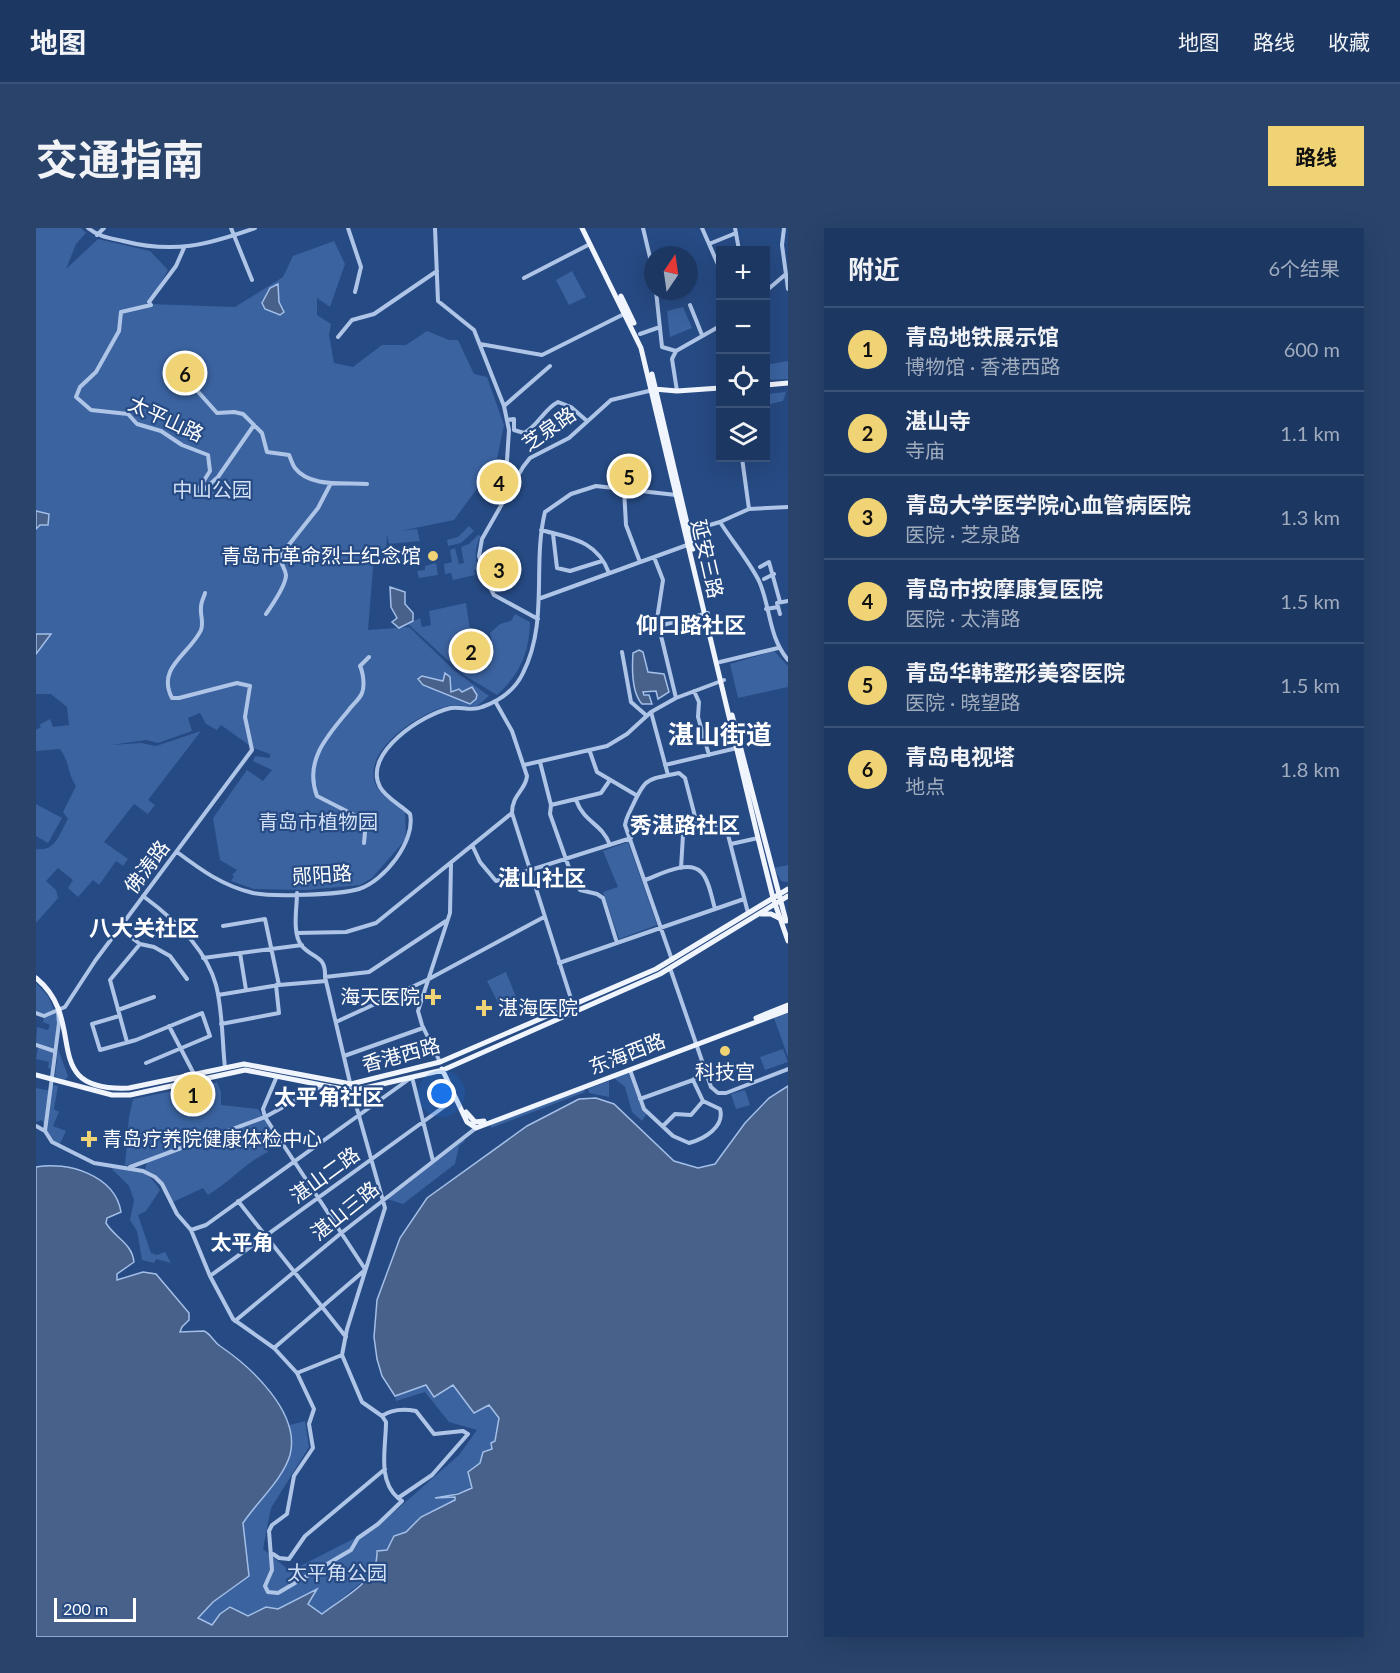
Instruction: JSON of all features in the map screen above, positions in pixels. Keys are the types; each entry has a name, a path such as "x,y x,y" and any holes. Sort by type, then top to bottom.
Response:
{"main road":[{"name":"延安三路","path":"584,228 590,244 640,334 655,389 738,747 773,879 776,900 788,929"},
{"name":"延安三路","path":"584,228 627,313 655,389"},
{"path":"770,385 788,383"},
{"path":"655,389 677,391 716,388"},
{"name":"延安三路","path":"707,614 720,663 722,681"},
{"name":"延安三路","path":"738,747 758,838 788,941"},
{"path":"773,879 788,887 776,900"},
{"path":"776,900 788,896"},
{"name":"香港西路","path":"36,978 47,989 59,1011 71,1071 81,1081 90,1085 129,1088 194,1074 245,1070 352,1091 445,1070 672,960 748,913 776,900"},
{"name":"香港西路","path":"36,1075 112,1095 130,1095 252,1064 351,1084 442,1062 670,968 760,914 776,900"},
{"path":"760,914 771,914 781,919"},
{"name":"东海西路","path":"477,1125 788,1007"},
{"path":"56,1042 65,1040"},
{"name":"东海西路","path":"477,1125 697,1042"},
{"path":"442,1062 467,1122 477,1125"},
{"path":"445,1070 468,1118 477,1125"}],"street":[{"path":"88,228 97,235 155,248 184,248 212,244 255,228"},
{"path":"97,235 104,228"},
{"path":"231,228 252,280"},
{"path":"348,228 361,267 355,292"},
{"path":"435,228 438,301 464,319 474,330 504,406 509,430 506,476 509,491"},
{"path":"643,228 647,246"},
{"path":"702,228 716,260"},
{"path":"784,228 782,245 788,288"},
{"path":"709,244 735,230 738,246"},
{"path":"524,278 590,244"},
{"name":"太平山路","path":"184,248 176,266 149,302 151,305 121,312 119,331 96,372 77,390 76,397 91,410 128,414 137,424 161,431 182,445 208,455 210,471 198,489 200,493 218,477 254,425"},
{"path":"338,337 352,320 374,314 438,271"},
{"path":"770,287 786,274"},
{"path":"657,300 662,347 676,351"},
{"path":"690,305 702,335"},
{"path":"479,344 542,355 627,313"},
{"path":"640,334 660,327"},
{"path":"677,391 672,359 676,351 716,328"},
{"path":"504,406 550,366"},
{"path":"193,386 217,413 240,412 262,433 267,452 287,454 295,469 302,475 331,483 367,483"},
{"name":"芝泉路","path":"538,619 494,595 480,559 480,542 530,458 568,438 611,400 655,389"},
{"path":"507,420 514,419 514,430 524,433 534,428 558,402 571,407 587,421"},
{"path":"743,462 749,509"},
{"path":"266,614 285,580 280,556 322,502 331,483"},
{"path":"369,770 376,769 382,755 396,739 422,721 449,709 476,710 495,701 515,685 523,673 538,619 541,598 541,530 545,512 571,494 596,486 680,495"},
{"path":"624,489 626,525 640,562"},
{"path":"687,531 720,522 749,509 788,507"},
{"path":"720,522 759,581 778,648 788,660"},
{"path":"541,530 584,541 592,546 609,573"},
{"path":"553,534 557,568 570,571 603,561"},
{"path":"541,598 690,544"},
{"path":"654,556 663,580 658,604 658,626 676,698"},
{"path":"760,567 769,562 774,574 780,614"},
{"path":"764,579 774,574"},
{"name":"佛涛路","path":"59,1011 240,770 252,750 245,717 250,686 237,682 179,698 172,698 168,689 167,677 201,630 203,620 201,608 205,593"},
{"path":"766,609 788,601"},
{"path":"528,615 540,606"},
{"path":"658,626 707,614"},
{"path":"720,663 778,648"},
{"path":"622,652 631,702 647,716"},
{"path":"364,843 366,821 317,796 312,782 312,763 341,719 362,693 363,674 360,666 369,657"},
{"path":"524,765 590,752 617,741 651,712 676,698 722,681"},
{"path":"694,691 699,702 698,717 709,755"},
{"path":"495,701 512,731 524,765 527,781 515,795 512,813 574,1008"},
{"path":"651,712 666,776"},
{"path":"665,765 738,747"},
{"path":"590,752 597,772 636,795"},
{"path":"540,762 551,805 550,814 575,886 592,894 601,895 617,943"},
{"name":"郧阳路","path":"177,852 216,880 254,893 357,890 369,885 394,861 407,842 410,833 410,814 381,789 376,769"},
{"path":"672,960 626,819 636,795 645,782 679,773 685,778 698,828"},
{"path":"551,805 576,801 601,793 610,780"},
{"path":"576,801 585,818 605,831 610,845"},
{"path":"297,933 346,932 376,923 473,847 512,813"},
{"path":"681,868 682,835 698,828 723,824 731,844 748,913"},
{"path":"473,847 480,862 496,881 631,838"},
{"path":"731,844 758,838"},
{"path":"442,1062 423,1028 418,1011 447,920 451,864"},
{"path":"645,880 681,868 700,871 714,906"},
{"path":"36,1126 45,1131 52,1142 94,1163 105,1167 129,1167 155,1177 162,1184 177,1214 191,1230 210,1276 235,1321 274,1348 297,1372 314,1409 309,1424 313,1448 294,1476 287,1514 269,1531 272,1570 265,1586 268,1592 278,1593 351,1550 358,1538 378,1524 402,1501 388,1490 384,1476 386,1422 382,1416 362,1402 342,1355 365,1269 385,1208 352,1091 325,979 325,967 321,960 302,945 297,933 297,893"},
{"path":"144,896 174,919 203,958 215,983 226,1071"},
{"path":"559,963 714,906 744,898"},
{"path":"336,1022 427,980 544,917"},
{"path":"221,1024 279,1012 278,985 265,919 223,926"},
{"path":"218,995 369,972 447,920"},
{"path":"120,929 140,944 154,947 170,956 187,979"},
{"path":"127,1042 110,980 140,944"},
{"path":"203,958 302,945"},
{"path":"240,953 246,990"},
{"path":"670,968 711,1087 718,1094 788,1069"},
{"path":"146,1063 210,1036 202,1013 100,1050 92,1024 154,997"},
{"path":"36,1013 44,1016 59,1011 45,1131"},
{"path":"169,1026 194,1074"},
{"path":"344,1056 423,1028"},
{"path":"36,1045 54,1051"},
{"path":"640,1099 693,1080 704,1068"},
{"path":"630,1069 644,1109 682,1141 689,1143 707,1135 719,1122 721,1115 720,1109 704,1101 693,1080"},
{"path":"277,1076 263,1109 265,1117 365,1269"},
{"path":"191,1230 206,1225 412,1077 433,1161"},
{"path":"129,1167 265,1117 324,1085"},
{"name":"湛山二路","path":"210,1276 456,1098"},
{"path":"663,1126 675,1114 691,1115 704,1101"},
{"name":"湛山三路","path":"235,1321 477,1125"},
{"path":"143,1171 145,1160"},
{"path":"238,1201 346,1337"},
{"path":"274,1348 365,1269"},
{"path":"297,1372 342,1355"},
{"path":"382,1416 387,1412 406,1409 416,1411 434,1434 463,1431 468,1434 432,1475 398,1498"},
{"path":"272,1553 279,1558 290,1559 305,1536 385,1468"}],"green space":[{"name":"中山公园","path":"36,228 81,228 86,233 76,244 66,269 98,239 150,251 168,270 149,304 235,307 283,277 293,256 334,241 345,264 330,307 317,298 317,315 331,324 329,335 334,363 353,367 382,345 406,345 427,331 449,340 458,340 474,374 487,377 504,425 496,463 454,520 400,531 417,529 420,541 389,544 387,534 386,555 374,556 368,630 409,627 455,671 489,696 476,707 451,705 424,716 410,724 386,745 378,757 374,770 375,783 384,795 405,812 406,839 372,878 360,885 307,890 254,889 231,881 234,876 232,875 237,870 220,860 213,818 247,770 263,781 272,770 253,761 255,756 270,758 270,754 253,748 221,725 217,730 206,724 200,713 188,718 192,731 158,743 146,740 111,745 141,743 156,746 201,731 148,800 155,805 148,814 134,804 104,842 128,859 123,866 116,861 99,885 93,880 78,897 68,888 73,880 58,868 46,881 56,890 58,898 36,923 36,849 48,848 56,841 68,819 63,812 76,786 60,749 36,751 36,730 41,727 39,725 50,719 53,727 69,725 67,707 51,694 36,694"},
{"path":"572,271 586,297 569,305 556,280"},
{"path":"683,307 692,328 670,337 667,311"},
{"path":"788,361 788,379 770,380 770,364"},
{"path":"786,392 783,401 770,404 770,394"},
{"path":"469,526 474,531 461,543 448,546 447,540 458,537"},
{"path":"478,535 481,536 476,548 478,569 474,570 475,575 453,580 451,573 445,574 444,564 452,562 450,550 455,548 459,564 464,563 461,547 469,544"},
{"path":"436,563 438,575 419,578 417,571 425,570 425,566"},
{"path":"466,603 475,666 484,663 494,651 490,633 500,624 511,621 515,614 530,622 528,644 522,663 512,679 497,695 464,675 408,624 420,618 422,627 431,625 429,611"},
{"path":"774,651 788,666 788,687 738,698 730,664"},
{"path":"36,804 62,818 48,843 36,836"},
{"path":"628,842 657,925 619,939 603,892 618,887 603,851"},
{"path":"788,865 788,882 781,881 774,868"},
{"path":"506,972 519,1004 499,1005 487,981"},
{"path":"36,983 48,996 55,1012 43,1014 36,1011"},
{"path":"56,1013 58,1024 53,1049 36,1043 37,1027 48,1030 50,1025 43,1022 44,1017"},
{"path":"788,1013 788,1057 774,1018"},
{"path":"38,1047 53,1051 51,1069 48,1068 49,1062 36,1059"},
{"path":"58,1049 68,1076 65,1080 55,1077"},
{"path":"783,1049 788,1062 765,1070 760,1057"},
{"path":"628,1072 641,1107 647,1113 642,1121 632,1112 625,1087 614,1078"},
{"path":"609,1081 609,1097 589,1093 588,1089"},
{"path":"217,1082 221,1092 221,1105 258,1109 274,1133 262,1142 268,1152 208,1195 203,1188 173,1202 157,1176 145,1170 148,1158 125,1166 129,1117 133,1099"},
{"path":"53,1085 58,1086 54,1109 59,1112 53,1126 66,1131 59,1146 48,1135 42,1120 36,1122 36,1088 51,1091"},
{"path":"381,1089 384,1091 366,1108 365,1093"},
{"path":"584,1089 585,1092 491,1128 490,1124"},
{"path":"745,1090 750,1105 736,1109 731,1094"},
{"path":"463,1139 465,1141 459,1146 455,1164 403,1204 387,1199"},
{"path":"111,1168 140,1171 150,1178 160,1190 146,1211 138,1215 151,1253 157,1255 165,1252 171,1263 156,1259 154,1263 142,1260 137,1231 130,1220 134,1200 129,1186"},
{"name":"太平角公园","path":"427,1385 453,1385 474,1412 488,1405 499,1417 493,1449 473,1470 472,1488 439,1498 455,1497 455,1500 421,1517 406,1532 394,1536 387,1551 378,1559 371,1575 322,1614 308,1604 316,1590 278,1609 266,1607 248,1616 220,1614 212,1626 198,1618 213,1602 249,1576 243,1523 290,1456 290,1425 305,1421 309,1447 271,1508 263,1549 290,1571 377,1527 459,1455 477,1430 449,1422 425,1392 396,1401 395,1396"}],"shaded area":[{"path":"278,284 279,302 284,312 280,315 265,309 262,303 270,288"},
{"path":"36,511 49,514 48,525 40,525 36,529"},
{"path":"390,587 405,592 405,604 413,613 413,621 399,628 392,622 397,618 391,607"},
{"path":"36,634 51,634 36,654"},
{"path":"639,650 643,652 648,672 664,674 669,692 658,699 656,691 643,692 644,695 649,695 652,704 642,704 634,686 633,653"},
{"path":"445,673 450,677 451,692 459,689 462,692 472,687 477,695 476,699 470,704 423,685 418,679 422,676 443,681"},
{"path":"788,1086 788,1637 36,1637 36,1167 62,1166 75,1169 88,1173 110,1189 117,1199 121,1212 107,1218 106,1223 127,1245 134,1262 117,1274 117,1280 143,1272 156,1274 189,1313 189,1320 180,1332 204,1331 246,1366 271,1393 288,1423 291,1439 287,1464 276,1482 243,1523 249,1576 213,1602 198,1618 212,1625 220,1614 230,1607 248,1616 266,1607 278,1609 317,1589 308,1604 322,1614 366,1580 376,1562 377,1551 387,1550 394,1536 406,1532 421,1517 455,1500 455,1497 435,1498 458,1494 472,1488 468,1472 480,1463 483,1452 492,1449 491,1443 495,1441 499,1418 489,1405 474,1413 453,1385 434,1397 426,1385 395,1396 382,1376 377,1359 374,1337 377,1300 400,1238 427,1198 527,1126 579,1099 596,1098 614,1104 674,1161 698,1168 715,1164 745,1123 769,1098"}],"place":[{"name":"青岛电视塔","path":"185,373"},
{"name":"青岛华韩整形美容医院","path":"629,476"},
{"name":"青岛市按摩康复医院","path":"499,482"},
{"name":"青岛市革命烈士纪念馆","path":"433,556"},
{"name":"青岛大学医学院心血管病医院","path":"499,569"},
{"name":"湛山寺","path":"471,651"},
{"name":"海天医院","path":"433,997"},
{"name":"湛海医院","path":"484,1008"},
{"name":"科技宫","path":"725,1051"},
{"name":"青岛地铁展示馆","path":"193,1094"},
{"name":"青岛疗养院健康体检中心","path":"89,1139"}],"district":[{"name":"仰口路社区","path":"691,625"},
{"name":"湛山街道","path":"720,735"},
{"name":"秀湛路社区","path":"685,825"},
{"name":"湛山社区","path":"542,878"},
{"name":"八大关社区","path":"144,928"},
{"name":"太平角社区","path":"329,1097"},
{"name":"太平角","path":"242,1243"}],"park label":[{"name":"青岛市植物园","path":"318,822"}]}
